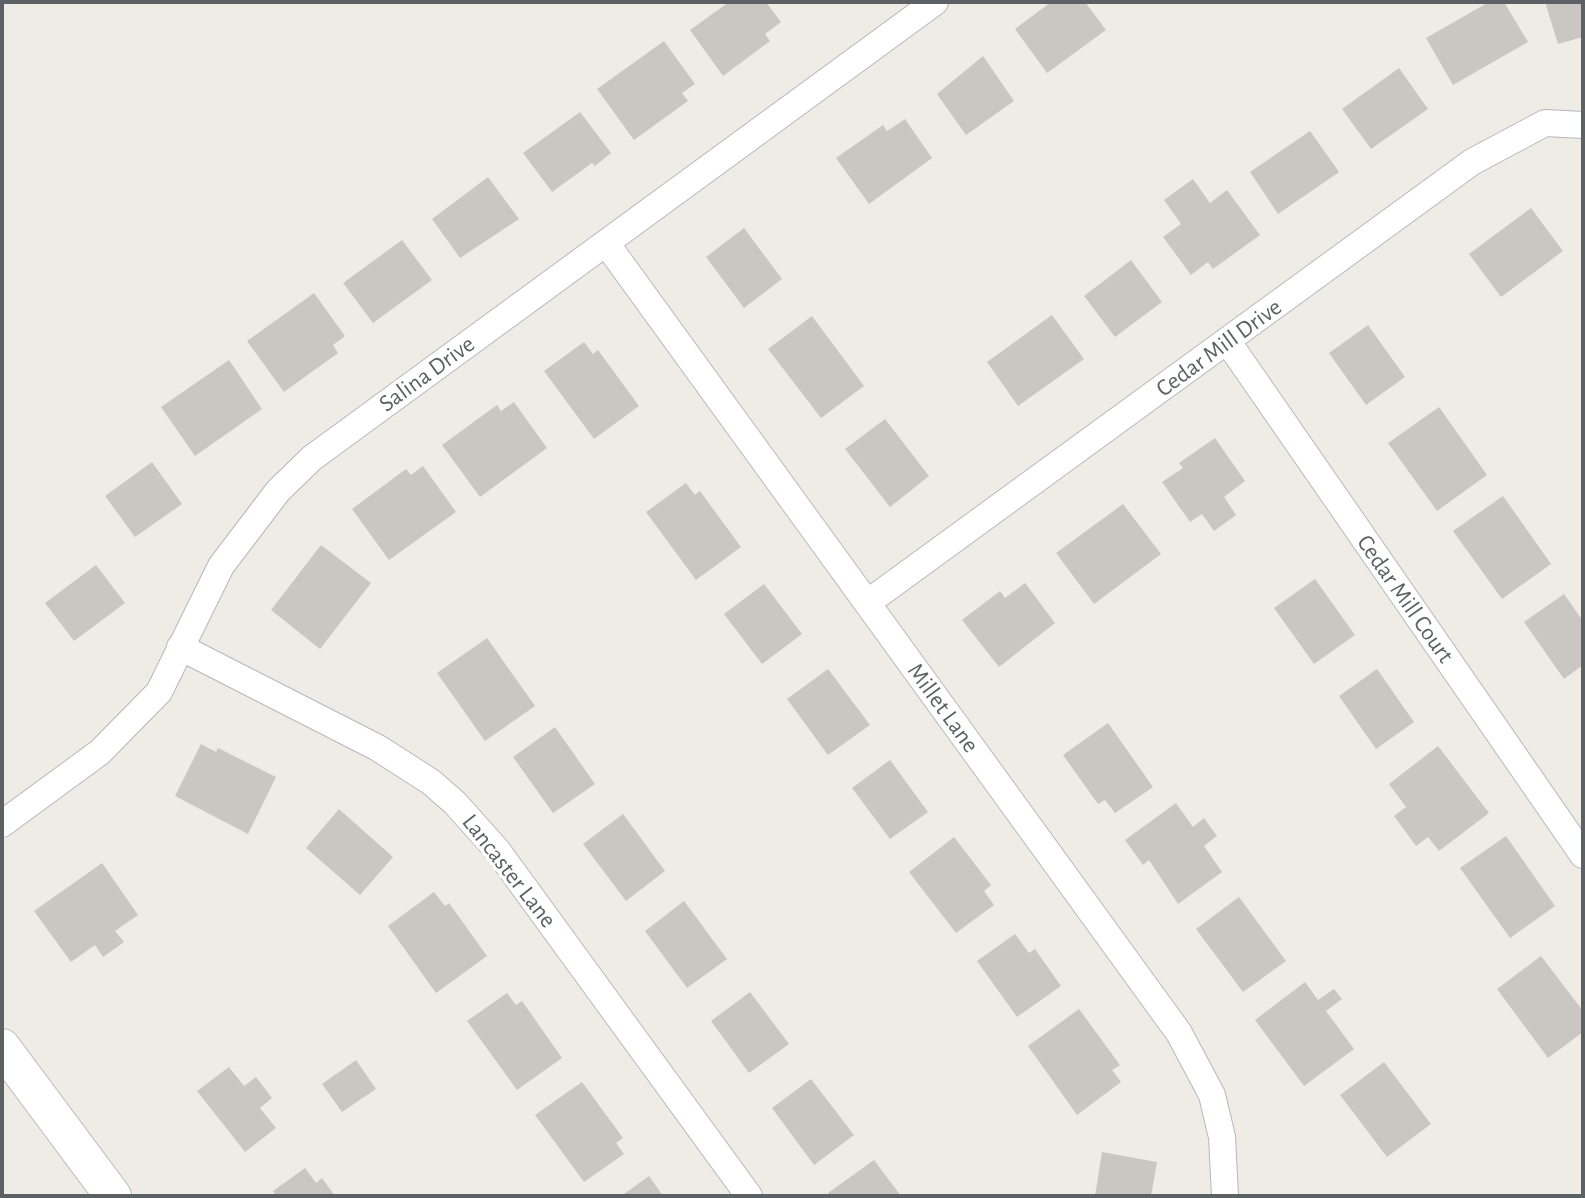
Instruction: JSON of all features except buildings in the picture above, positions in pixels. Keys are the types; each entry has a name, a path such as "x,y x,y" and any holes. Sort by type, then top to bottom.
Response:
{"street":[{"name":"Salina Drive","path":"2,824 121,733 159,692 221,566 248,527 312,458 935,2"},
{"name":"Cedar Mill Drive","path":"867,603 1472,162 1545,123 1583,125"},
{"name":"Millet Lane","path":"606,243 1193,1057 1212,1095 1219,1123 1227,1180 1225,1196"},
{"name":"Cedar Mill Court","path":"1228,342 1583,855"},
{"name":"Lancaster Lane","path":"180,647 378,748 431,782 455,803 497,850 749,1196"},
{"path":"2,1047 113,1196"}]}
